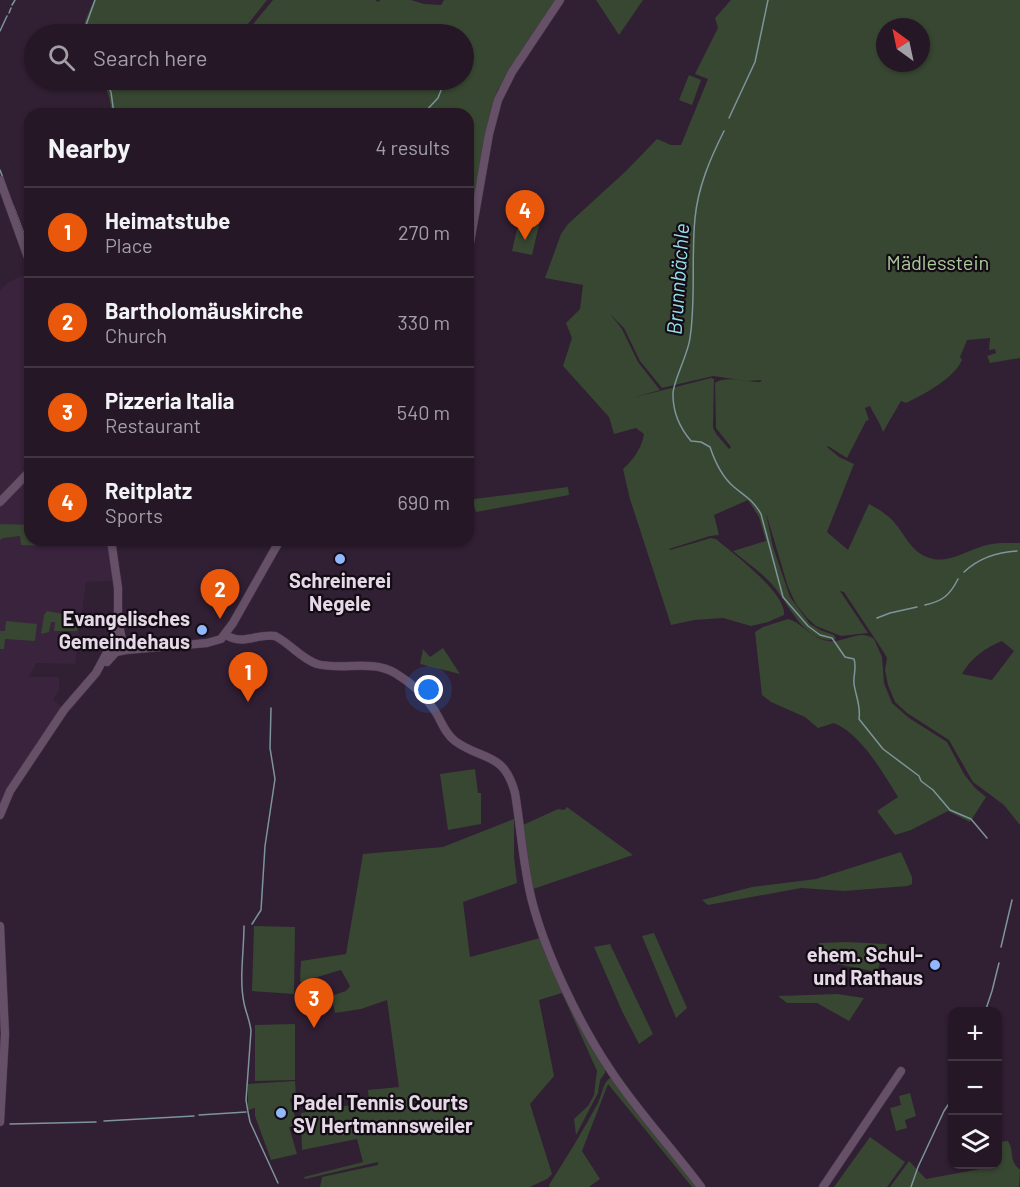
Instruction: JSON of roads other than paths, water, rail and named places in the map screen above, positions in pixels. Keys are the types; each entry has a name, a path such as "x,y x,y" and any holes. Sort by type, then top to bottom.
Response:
{"street":[{"path":"474,220 489,134 498,100 512,72 560,0"},
{"path":"0,180 24,246"},
{"path":"0,502 24,477"},
{"path":"112,546 117,574 119,633 122,640 146,647"},
{"path":"96,673 116,652 146,647 212,642 226,635 277,546"},
{"path":"0,815 10,791 58,719 96,673 109,651 118,617"},
{"path":"226,635 242,640 275,636 304,658 316,663 342,667 376,666 394,672 427,700 453,740 490,758 506,771 512,782 526,874 533,904 543,935 576,1011 611,1071 701,1187"},
{"path":"0,926 5,1034 0,1122"},
{"path":"823,1187 901,1071"}],"waterway":[{"path":"12,5 15,0"},
{"path":"86,24 95,0"},
{"name":"Brunnbächle","path":"729,118 755,62 768,0"},
{"path":"9,13 11,8"},
{"path":"0,31 7,16"},
{"path":"110,90 113,108"},
{"path":"429,108 438,98 441,90"},
{"name":"Brunnbächle","path":"724,131 705,173 697,207 690,338 673,390 673,402 678,420 691,441 701,442 710,447 726,479 752,502 761,514 783,597 808,626 820,635 832,638 845,657 854,659 854,684 859,706 859,719 883,749 919,776 921,781 933,790 950,810 971,819 987,838"},
{"path":"0,170 3,178"},
{"path":"13,205 24,234"},
{"path":"964,572 989,557 1017,551"},
{"path":"925,605 937,602 945,596 958,579"},
{"path":"877,618 917,607"},
{"path":"252,924 261,910 265,846 275,779 270,748 271,708"},
{"name":"Brunnbächle","path":"1001,947 1012,900"},
{"path":"244,926 242,984 251,1031 246,1100 250,1122 278,1183"},
{"name":"Brunnbächle","path":"987,1007 999,963"},
{"name":"Brunnbächle","path":"911,1187 918,1167 948,1105"},
{"path":"199,1115 246,1112"},
{"path":"104,1121 194,1116"},
{"path":"10,1124 96,1122"}],"place":[{"name":"Reitplatz","path":"525,240"},
{"name":"Schreinerei Negele","path":"340,559"},
{"name":"Bartholomäuskirche","path":"220,619"},
{"name":"Evangelisches Gemeindehaus","path":"202,630"},
{"name":"Heimatstube","path":"248,702"},
{"name":"ehem. Schul- und Rathaus","path":"935,965"},
{"name":"Pizzeria Italia","path":"314,1028"},
{"name":"Padel Tennis Courts SV Hertmannsweiler","path":"281,1113"}],"park label":[{"name":"Mädlesstein","path":"938,262"}]}
